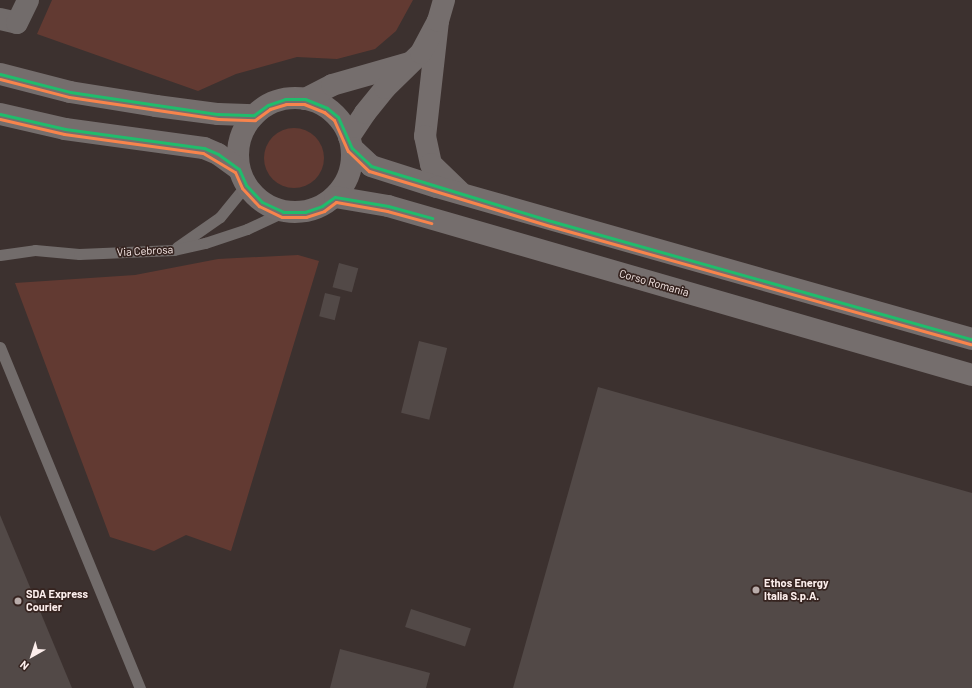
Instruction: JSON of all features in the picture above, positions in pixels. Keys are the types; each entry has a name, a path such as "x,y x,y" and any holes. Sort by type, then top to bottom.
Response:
{"main road":[{"path":"444,0 438,21 424,136 426,150 431,164 463,195"},
{"path":"0,114 65,129 204,148 218,154 242,177 262,202 283,212 306,212 322,206 335,197 346,182 352,167 351,142 365,113 409,63 420,53 438,21"},
{"path":"305,99 332,85 409,63"},
{"path":"0,74 70,92 156,106 218,114 254,115"},
{"path":"242,177 239,142 254,115 268,105 285,99 305,99 327,108 338,117 351,142 371,166 463,195 972,339"},
{"name":"Corso Romania","path":"335,197 388,206 972,375"}],"street":[{"path":"8,21 28,0"}],"lane":[{"path":"174,250 220,217 242,177"},
{"name":"Via Cebrosa","path":"0,255 35,250 79,254 174,250 205,243 247,229 283,212"},
{"path":"0,346 140,688"}],"shaded area":[{"path":"52,0 413,0 396,31 375,49 337,59 297,57 236,74 198,91 37,34"},
{"path":"294,128 311,133 319,141 324,158 319,175 311,183 294,188 277,183 269,175 264,158 269,141 277,133"},
{"path":"298,255 319,261 231,551 186,535 154,551 110,537 15,283 135,275 218,259"}],"building":[{"path":"339,263 358,268 352,292 333,287"},
{"path":"325,293 341,297 335,320 319,316"},
{"path":"419,341 447,348 429,420 401,413"},
{"name":"Ethos Energy Italia S.p.A.","path":"598,387 972,493 972,688 513,688"},
{"name":"SDA Express Courier","path":"0,515 72,688 0,688"},
{"path":"411,609 471,628 465,647 405,627"},
{"path":"340,649 430,673 426,688 330,688"}],"transit line":[{"path":"0,74 70,92 218,114 254,115 268,105 285,99 305,99 327,108 338,117 352,148 371,166 551,221 972,339"},
{"path":"0,79 69,97 218,119 255,120 270,109 286,104 304,104 324,112 334,120 348,151 369,171 550,226 971,344"},
{"path":"0,114 65,129 204,148 218,154 239,169 246,185 262,202 283,212 305,212 322,206 335,197 388,206 432,218"},
{"path":"0,119 64,134 203,153 235,172 242,188 259,206 282,217 306,217 324,211 336,202 387,211 431,223"}],"place":[{"name":"Ethos Energy Italia S.p.A.","path":"756,590"},
{"name":"SDA Express Courier","path":"18,601"}]}
